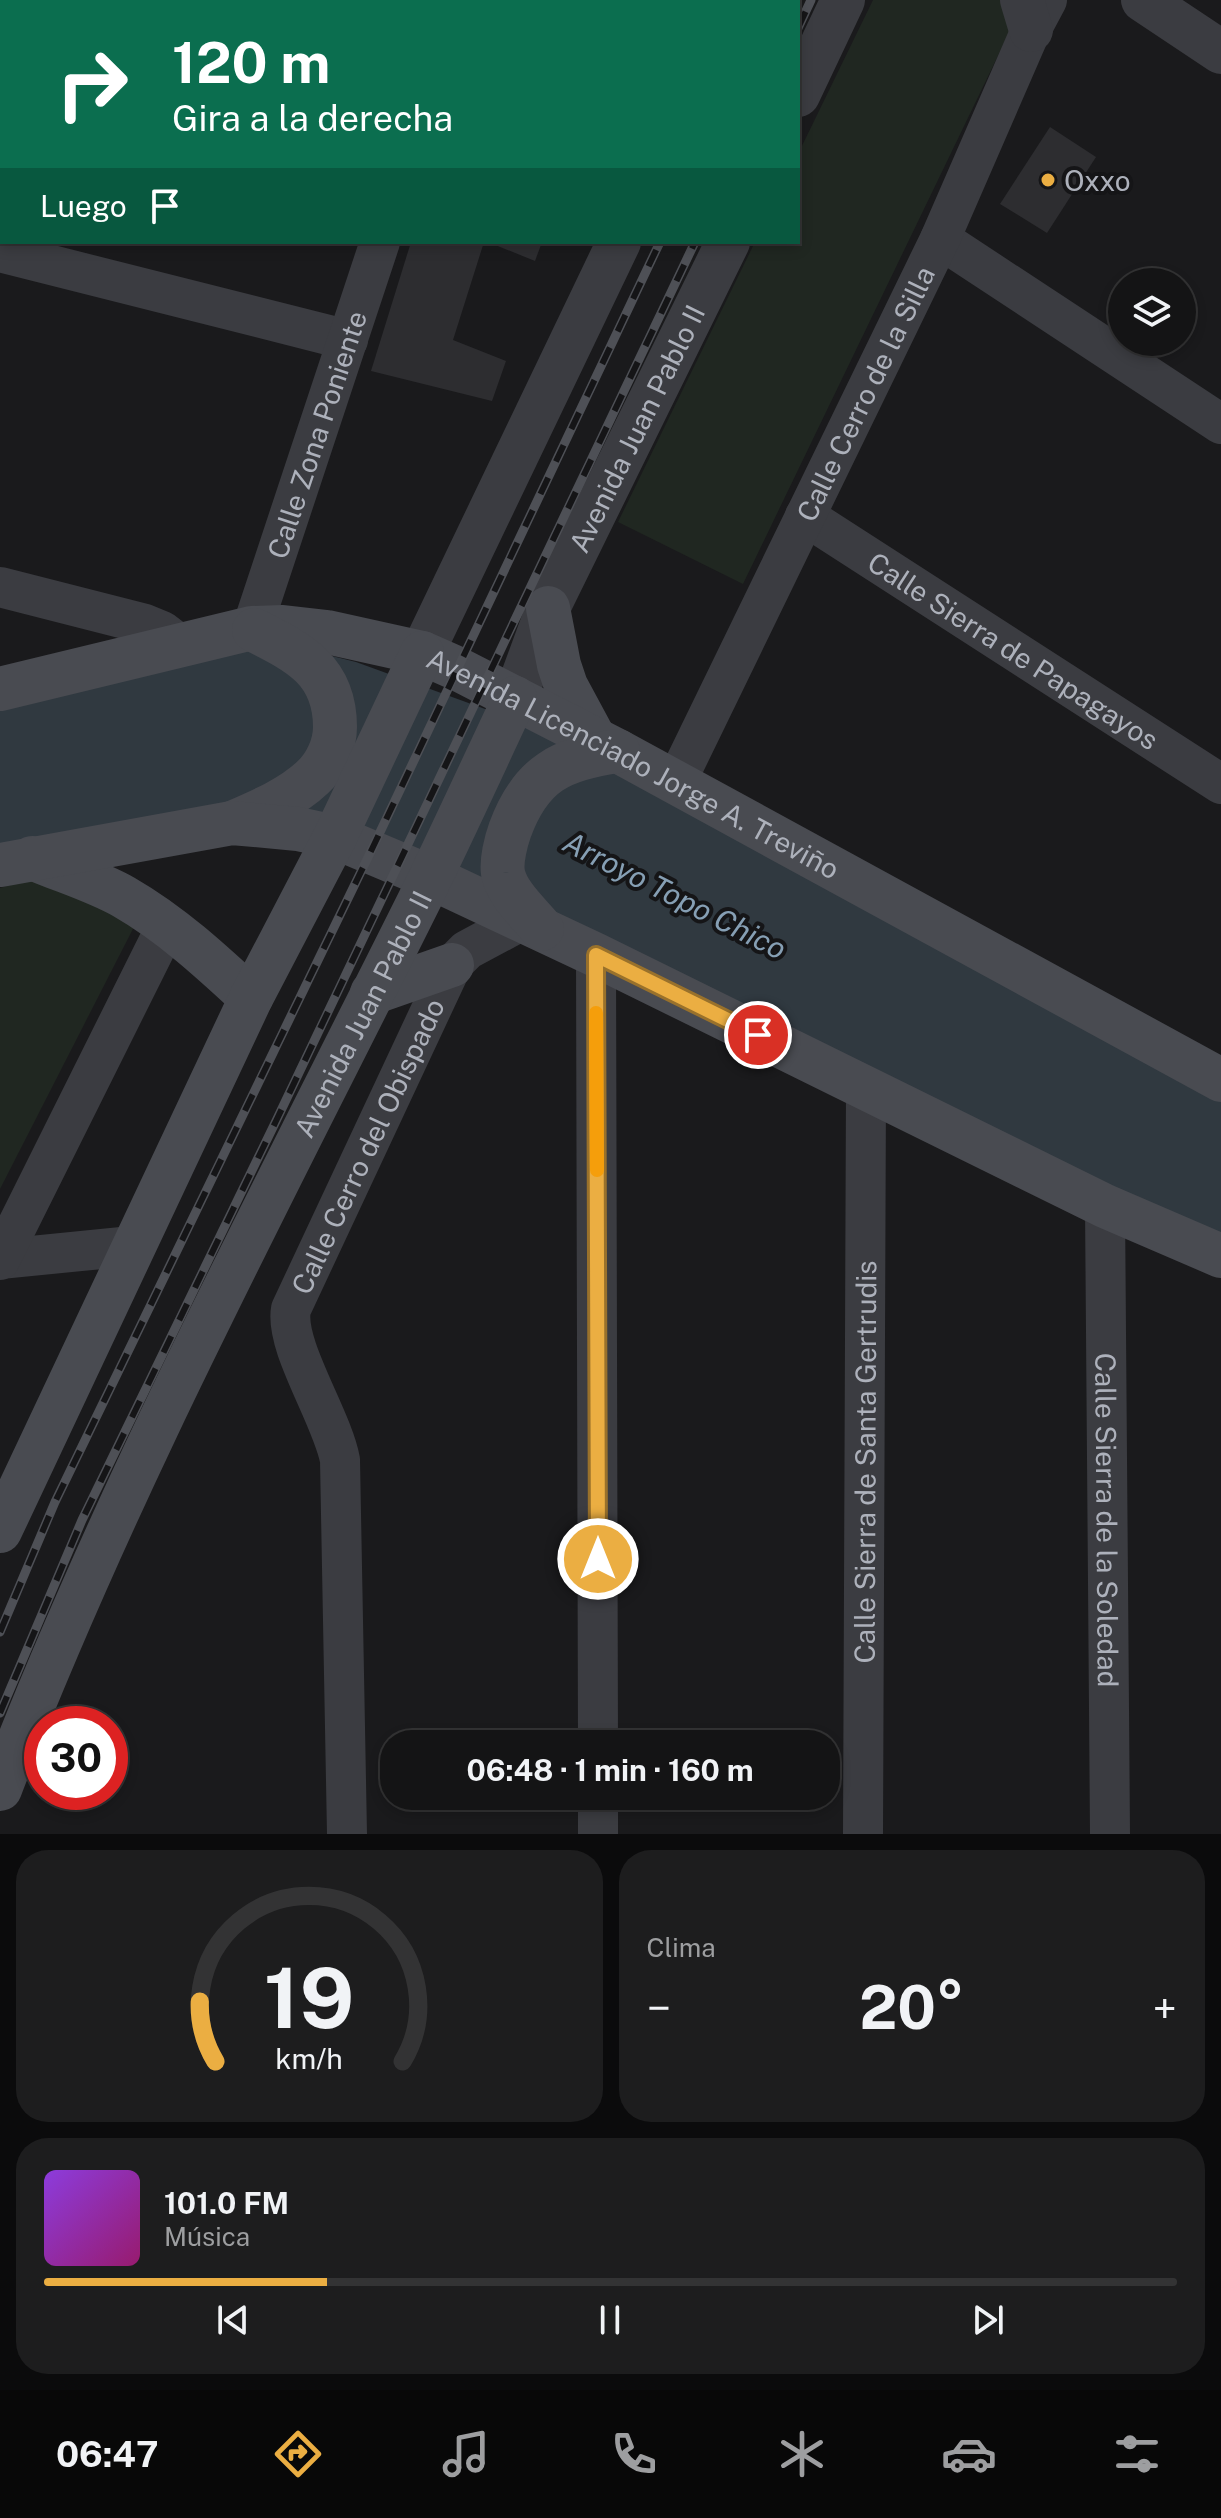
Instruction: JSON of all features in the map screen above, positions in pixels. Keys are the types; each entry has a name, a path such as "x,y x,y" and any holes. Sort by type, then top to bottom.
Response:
{"main road":[{"path":"527,916 503,873 506,839 517,810 535,784 558,766 598,748 566,686 548,608"},
{"name":"Avenida Licenciado Jorge A. Treviño","path":"0,689 179,644 268,636 283,627 327,632 418,662 676,782 1221,1080"},
{"path":"16,862 250,815 312,777 327,759 335,734 335,710 324,678 268,636"},
{"path":"0,1531 251,998 339,827 418,662"},
{"name":"Avenida Juan Pablo II","path":"0,1789 35,1697 225,1285 434,870 511,707"},
{"path":"250,815 298,829 339,827 434,870 527,916 596,955 866,1089 1105,1206 1221,1256"},
{"path":"16,862 121,895 167,925 251,998"},
{"path":"372,993 452,965"}],"street":[{"path":"800,91 843,0"},
{"path":"1143,0 1221,52"},
{"name":"Calle Cerro de la Silla","path":"676,782 940,239 1034,10"},
{"path":"940,239 1221,424"},
{"name":"Calle Zona Poniente","path":"268,636 348,340 379,244"},
{"path":"418,662 618,244"},
{"name":"Avenida Juan Pablo II","path":"511,707 548,608 727,244"},
{"path":"0,252 348,340"},
{"name":"Calle Sierra de Papagayos","path":"805,516 1221,784"},
{"path":"0,587 145,624 162,631 179,644"},
{"name":"Calle Cerro del Obispado","path":"347,1834 340,1460 333,1431 292,1339 290,1318 301,1284 452,965 467,950 527,916"},
{"path":"0,1259 167,925"},
{"path":"596,955 598,1730"},
{"name":"Calle Sierra de Santa Gertrudis","path":"863,1834 866,1089"},
{"name":"Calle Sierra de la Soledad","path":"1105,1206 1110,1834"},
{"path":"0,1259 132,1246"},
{"path":"598,1810 598,1834"}],"shaded area":[{"path":"873,0 1018,0 1021,8 743,584 618,522 754,244 800,244 800,150"},
{"path":"58,872 138,919 0,1189 0,888"}],"water":[{"name":"Arroyo Topo Chico","path":"284,644 356,662 507,717 1221,1080 1221,1256 344,818 0,865 0,689"}],"building":[{"name":"Oxxo","path":"1050,127 1096,157 1047,233 1000,204"},
{"path":"410,244 483,244 453,340 506,361 492,401 371,371"},
{"path":"493,244 541,244 535,261"}],"railway":[{"path":"800,24 811,0"},
{"path":"0,1632 55,1502 372,849 659,244"},
{"path":"0,1713 82,1520 694,244"}],"slow traffic":[{"path":"596,1013 597,1170"}],"place":[{"name":"Oxxo","path":"1048,180"}],"route":[{"path":"598,1559 596,955 758,1035"}]}
